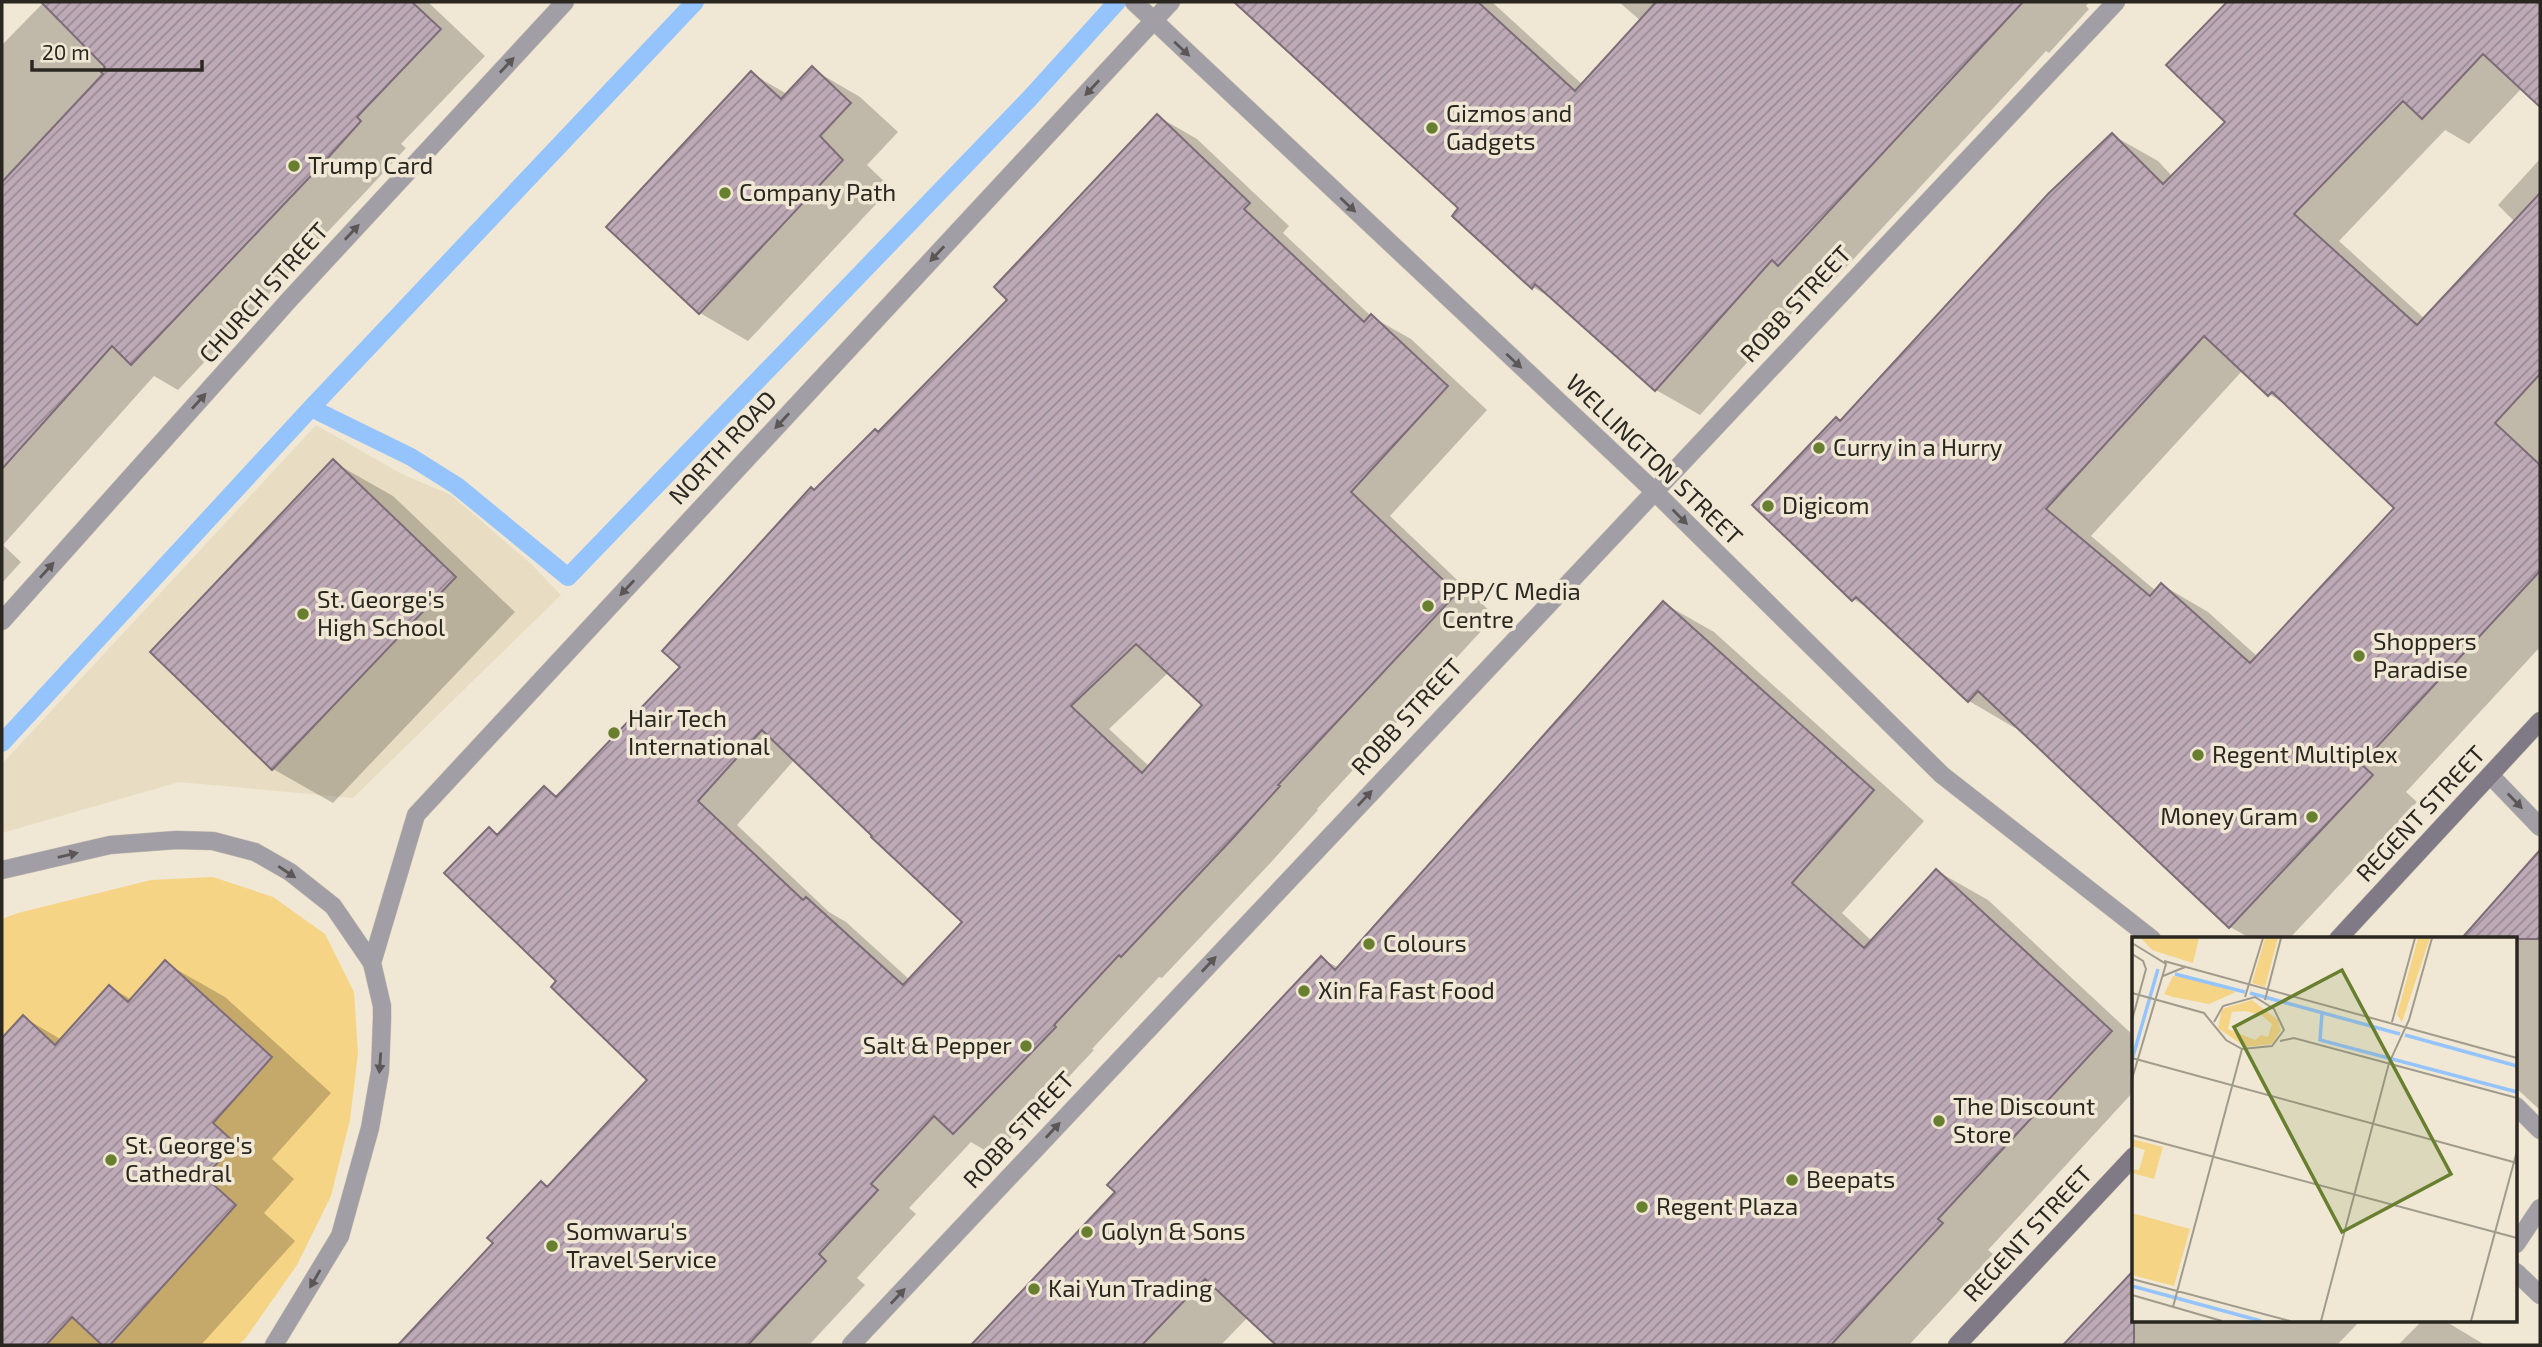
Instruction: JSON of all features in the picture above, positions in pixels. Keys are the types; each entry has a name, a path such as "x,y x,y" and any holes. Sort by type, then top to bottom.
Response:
{"main road":[{"name":"REGENT STREET","path":"2342,937 2540,721"},
{"name":"REGENT STREET","path":"1957,1345 2132,1158"}],"street":[{"name":"CHURCH STREET","path":"2,621 289,300 565,2"},
{"name":"WELLINGTON STREET","path":"1134,2 1654,491 1942,775 2149,937"},
{"name":"NORTH ROAD","path":"372,963 416,815 1171,2"},
{"name":"ROBB STREET","path":"851,1345 2116,2"},
{"path":"2490,775 2540,827"},
{"path":"2,870 110,845 176,840 213,841 234,846 255,852 290,872 332,906 372,963 382,1006 382,1019 380,1072 370,1128 340,1236 274,1345"},
{"path":"2518,1109 2540,1130"},
{"path":"2518,1241 2540,1208"},
{"path":"2518,1274 2540,1295"}],"shaded area":[{"path":"316,425 402,474 451,495 529,562 561,595 353,798 179,782 2,833 2,764"},
{"path":"213,877 273,897 325,934 354,992 358,1053 350,1120 331,1196 297,1265 245,1339 238,1345 110,1345 235,1206 205,1177 234,1144 213,1123 272,1057 165,961 128,1002 109,985 55,1045 23,1015 2,1038 2,919 151,880"},
{"path":"72,1317 102,1345 46,1345"}],"building":[{"path":"41,2 412,2 441,29 357,117 361,121 326,160 131,365 112,346 2,469 2,182 103,74 101,72 105,67"},
{"path":"1234,2 1478,2 1575,91 1656,2 2023,2 1778,266 1772,260 1655,391 1535,284 1532,289 1452,216 1458,208"},
{"path":"2227,2 2540,2 2540,107 2483,54 2422,119 2403,101 2294,214 2417,325 2540,193 2540,374 2495,423 2540,465 2540,571 2361,764 2373,775 2229,928 1978,691 1968,702 1856,597 1852,601 1752,505 1836,417 1840,421 2048,194 2112,133 2163,184 2225,122 2166,65","holes":["2204,336 2268,396 2272,392 2394,508 2250,663 2161,583 2150,596 2046,509"]},
{"name":"Company Path","path":"812,66 851,103 820,136 843,160 699,314 606,227 751,71 781,99"},
{"path":"1157,114 1250,203 1244,209 1364,322 1371,314 1448,386 1351,492 1457,593 1278,785 1280,786 1234,837 1121,957 1119,955 1054,1025 1056,1027 953,1134 934,1116 871,1184 878,1190 819,1254 826,1261 748,1345 398,1345 493,1243 487,1238 541,1181 547,1187 647,1080 551,987 556,981 444,873 489,827 497,835 544,786 556,797 680,667 662,651 811,487 814,490 875,429 878,432 1007,300 994,287","holes":["1136,644 1202,705 1142,773 1071,706","762,730 962,922 903,985 806,897 803,900 698,801"]},
{"name":"St. George's High School","path":"333,459 456,577 272,770 150,652"},
{"path":"1663,601 1874,790 1792,883 1864,948 1936,869 2112,1031 1938,1219 1943,1223 1831,1345 1276,1345 1205,1279 1142,1345 971,1345 1115,1192 1107,1185 1321,956 1335,970"},
{"path":"2540,850 2540,939 2463,937"},
{"name":"St. George's Cathedral","path":"165,960 272,1057 213,1123 235,1143 205,1177 236,1205 110,1345 102,1345 72,1317 46,1345 2,1345 2,1038 23,1015 55,1045 109,985 128,1002"},
{"path":"2132,1272 2134,1345 2063,1345"}],"waterway":[{"path":"2,743 311,408 695,2"},
{"path":"311,408 411,457 457,486 568,577 1030,98 1117,2"}],"place":[{"name":"Gizmos and Gadgets","path":"1432,128"},
{"name":"Trump Card","path":"294,166"},
{"name":"Company Path","path":"725,193"},
{"name":"Curry in a Hurry","path":"1819,448"},
{"name":"Digicom","path":"1768,506"},
{"name":"PPP/C Media Centre","path":"1428,606"},
{"name":"St. George's High School","path":"303,614"},
{"name":"Shoppers Paradise","path":"2359,656"},
{"name":"Hair Tech International","path":"614,733"},
{"name":"Regent Multiplex","path":"2198,755"},
{"name":"Money Gram","path":"2312,817"},
{"name":"Colours","path":"1369,944"},
{"name":"Xin Fa Fast Food","path":"1304,991"},
{"name":"Salt & Pepper","path":"1026,1046"},
{"name":"The Discount Store","path":"1939,1121"},
{"name":"St. George's Cathedral","path":"111,1160"},
{"name":"Beepats","path":"1792,1180"},
{"name":"Regent Plaza","path":"1642,1207"},
{"name":"Golyn & Sons","path":"1087,1232"},
{"name":"Somwaru's Travel Service","path":"552,1246"},
{"name":"Kai Yun Trading","path":"1034,1289"}]}
